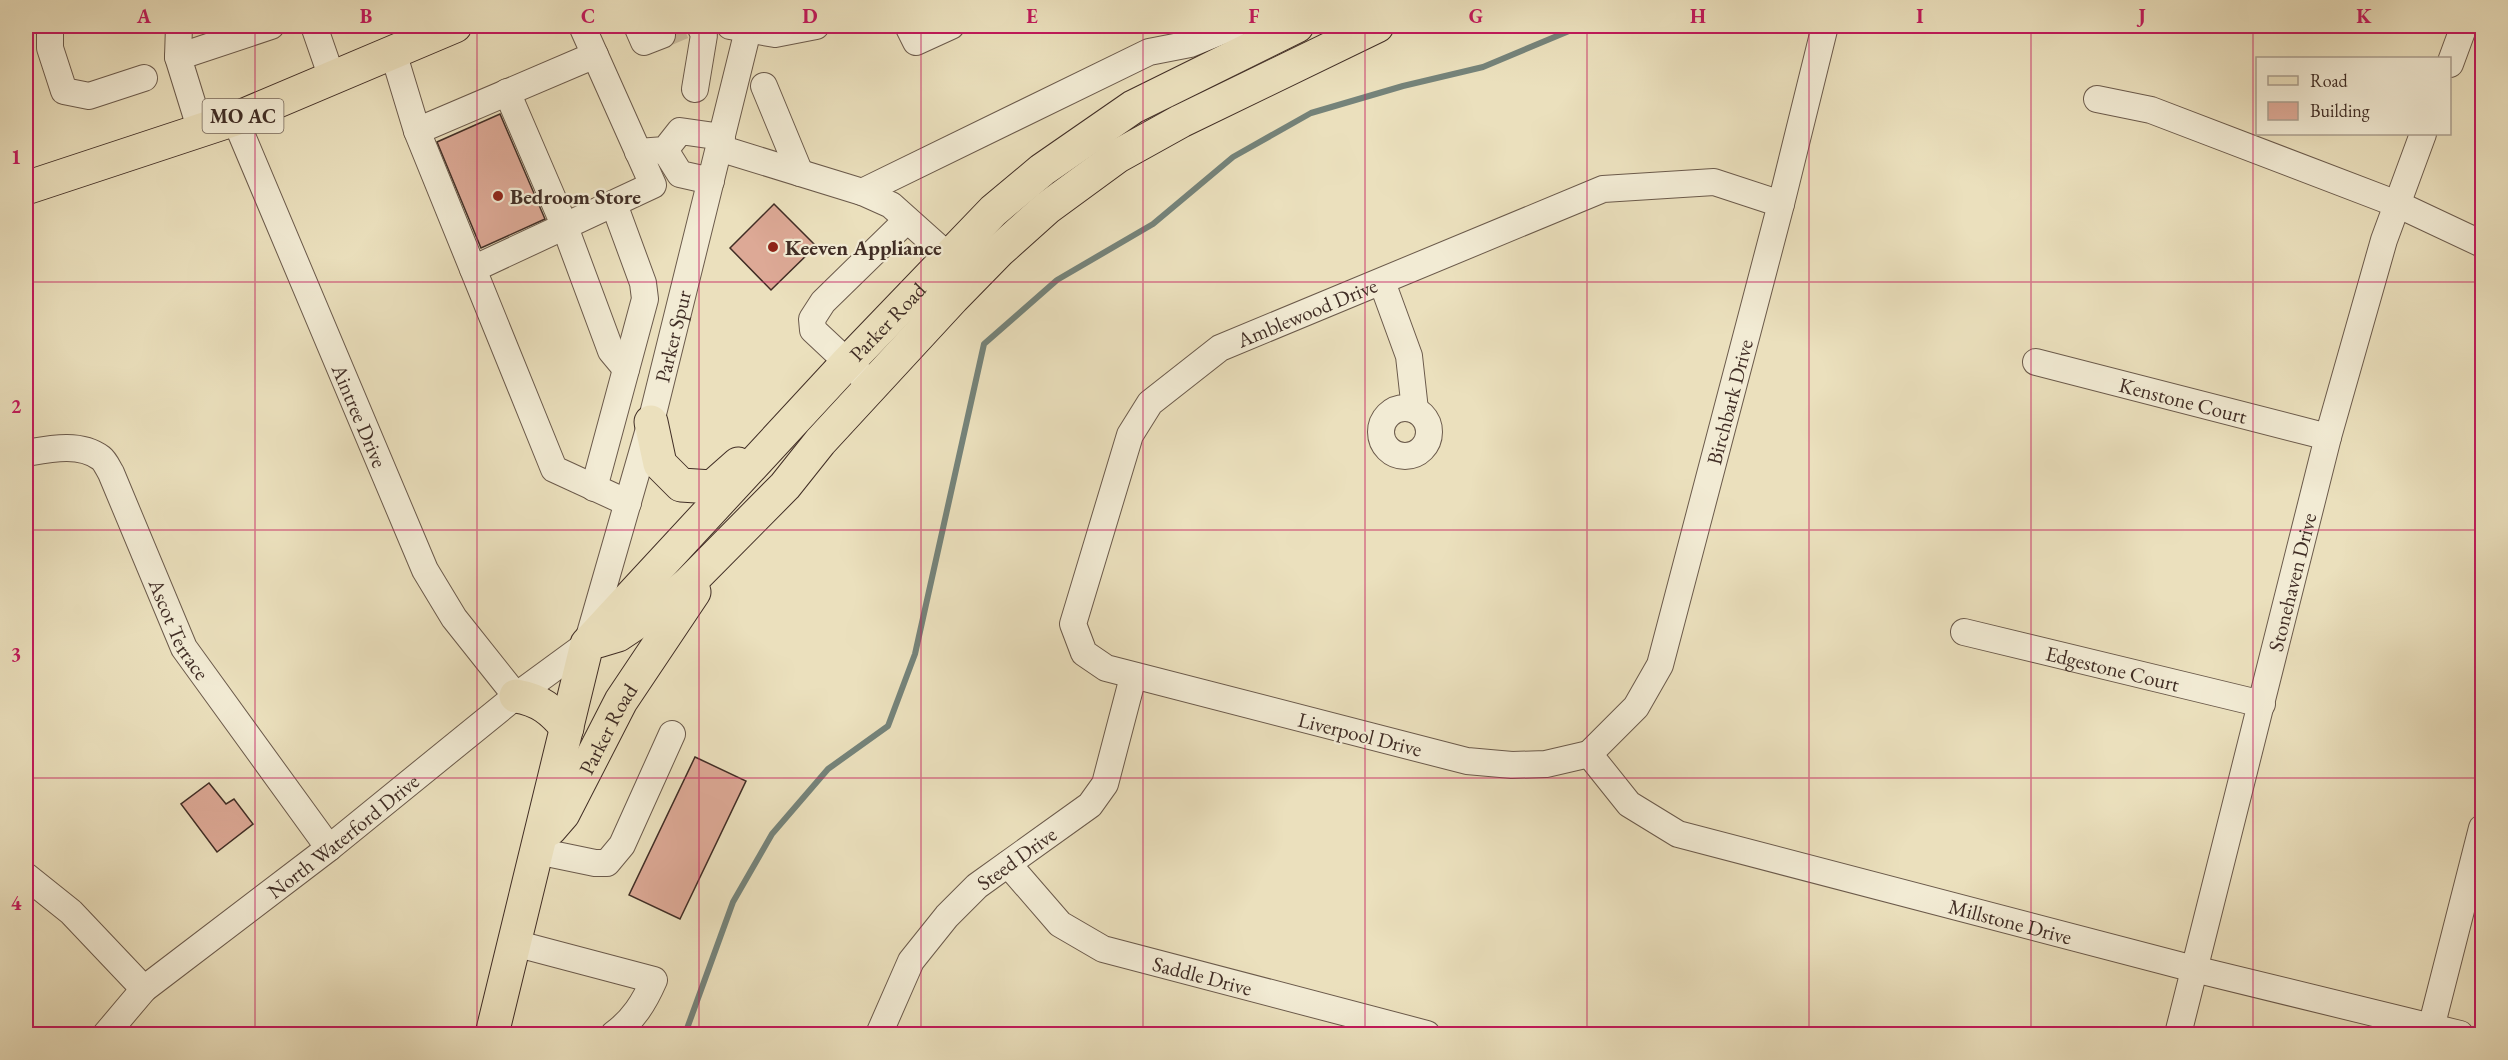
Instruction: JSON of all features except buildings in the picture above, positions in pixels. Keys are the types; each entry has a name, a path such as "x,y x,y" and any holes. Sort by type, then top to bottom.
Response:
{"main road":[{"name":"MO AC","path":"26,184 235,119 455,26"},
{"name":"Parker Road","path":"492,1035 587,644 847,363 993,211 1042,170 1133,107 1297,26"},
{"name":"Parker Road","path":"587,644 618,635 643,620 688,584 785,486 820,442 999,251 1047,208 1118,156 1181,121 1377,26"},
{"path":"651,422 660,464 681,485 712,487 820,392"},
{"name":"Parker Road","path":"538,846 563,814 621,701 696,588 740,530"},
{"path":"516,696 531,698 544,705 554,712 567,728"}],"street":[{"path":"50,26 50,48 64,91 89,96 144,78"},
{"path":"179,26 178,57 201,131"},
{"path":"178,57 271,26"},
{"path":"314,26 332,78"},
{"path":"473,269 653,186 582,26"},
{"path":"637,26 644,42 662,34"},
{"path":"695,89 704,35 700,26"},
{"path":"908,26 916,42 951,26"},
{"path":"862,192 1149,52 1190,44 1234,26"},
{"name":"Birchbark Drive","path":"1589,754 1636,707 1660,665 1782,204 1825,26"},
{"path":"2451,61 2464,26"},
{"path":"743,27 775,34 806,27"},
{"name":"Parker Spur","path":"587,644 651,422 721,142 743,27"},
{"path":"393,52 417,131 554,469 628,503"},
{"path":"417,131 595,55"},
{"path":"764,86 800,173"},
{"path":"507,93 565,227 611,351 626,369"},
{"path":"2097,99 2151,110 2397,204 2482,244"},
{"name":"Aintree Drive","path":"235,119 425,570 454,618 516,696"},
{"path":"638,152 665,150 680,132 721,142 800,173 862,192 891,205 948,256"},
{"name":"Stonehaven Drive","path":"2178,1035 2328,437 2384,240 2423,135"},
{"path":"665,150 680,174 711,182"},
{"name":"Amblewood Drive","path":"1133,677 1106,668 1084,653 1073,624 1130,435 1150,403 1220,348 1603,189 1714,182 1782,204"},
{"path":"594,488 645,299 643,283 614,204"},
{"path":"872,385 813,330 812,319 823,302 907,220"},
{"path":"1382,282 1409,356 1415,410"},
{"name":"Kenstone Court","path":"2036,362 2328,437"},
{"name":"Ascot Terrace","path":"26,453 67,448 88,451 102,458 111,473 184,648 329,848"},
{"name":"Edgestone Court","path":"1964,632 2262,704"},
{"name":"North Waterford Drive","path":"106,1035 144,989 329,848 516,696 587,644"},
{"name":"Liverpool Drive","path":"1133,677 1467,761 1546,764 1589,754"},
{"name":"Steed Drive","path":"879,1035 911,961 947,916 977,886 1090,804 1105,784 1133,677"},
{"path":"538,846 595,863 607,863 622,845 672,734"},
{"name":"Millstone Drive","path":"1589,754 1629,804 1678,834 2194,969 2460,1035"},
{"path":"2431,1028 2482,828"},
{"name":"Saddle Drive","path":"1008,864 1060,924 1103,949 1427,1035"},
{"path":"26,876 71,912 144,989"},
{"path":"514,943 654,980 646,1000 634,1017 614,1035"}],"waterway":[{"path":"685,1034 733,902 772,834 828,769 888,726 915,654 984,344 1057,280 1153,224 1233,157 1311,113 1403,86 1483,67 1581,26"}],"tunnel":[{"path":"662,35 683,26"}],"place":[{"name":"Bedroom Store","path":"498,196"},
{"name":"Keeven Appliance","path":"773,247"}]}
